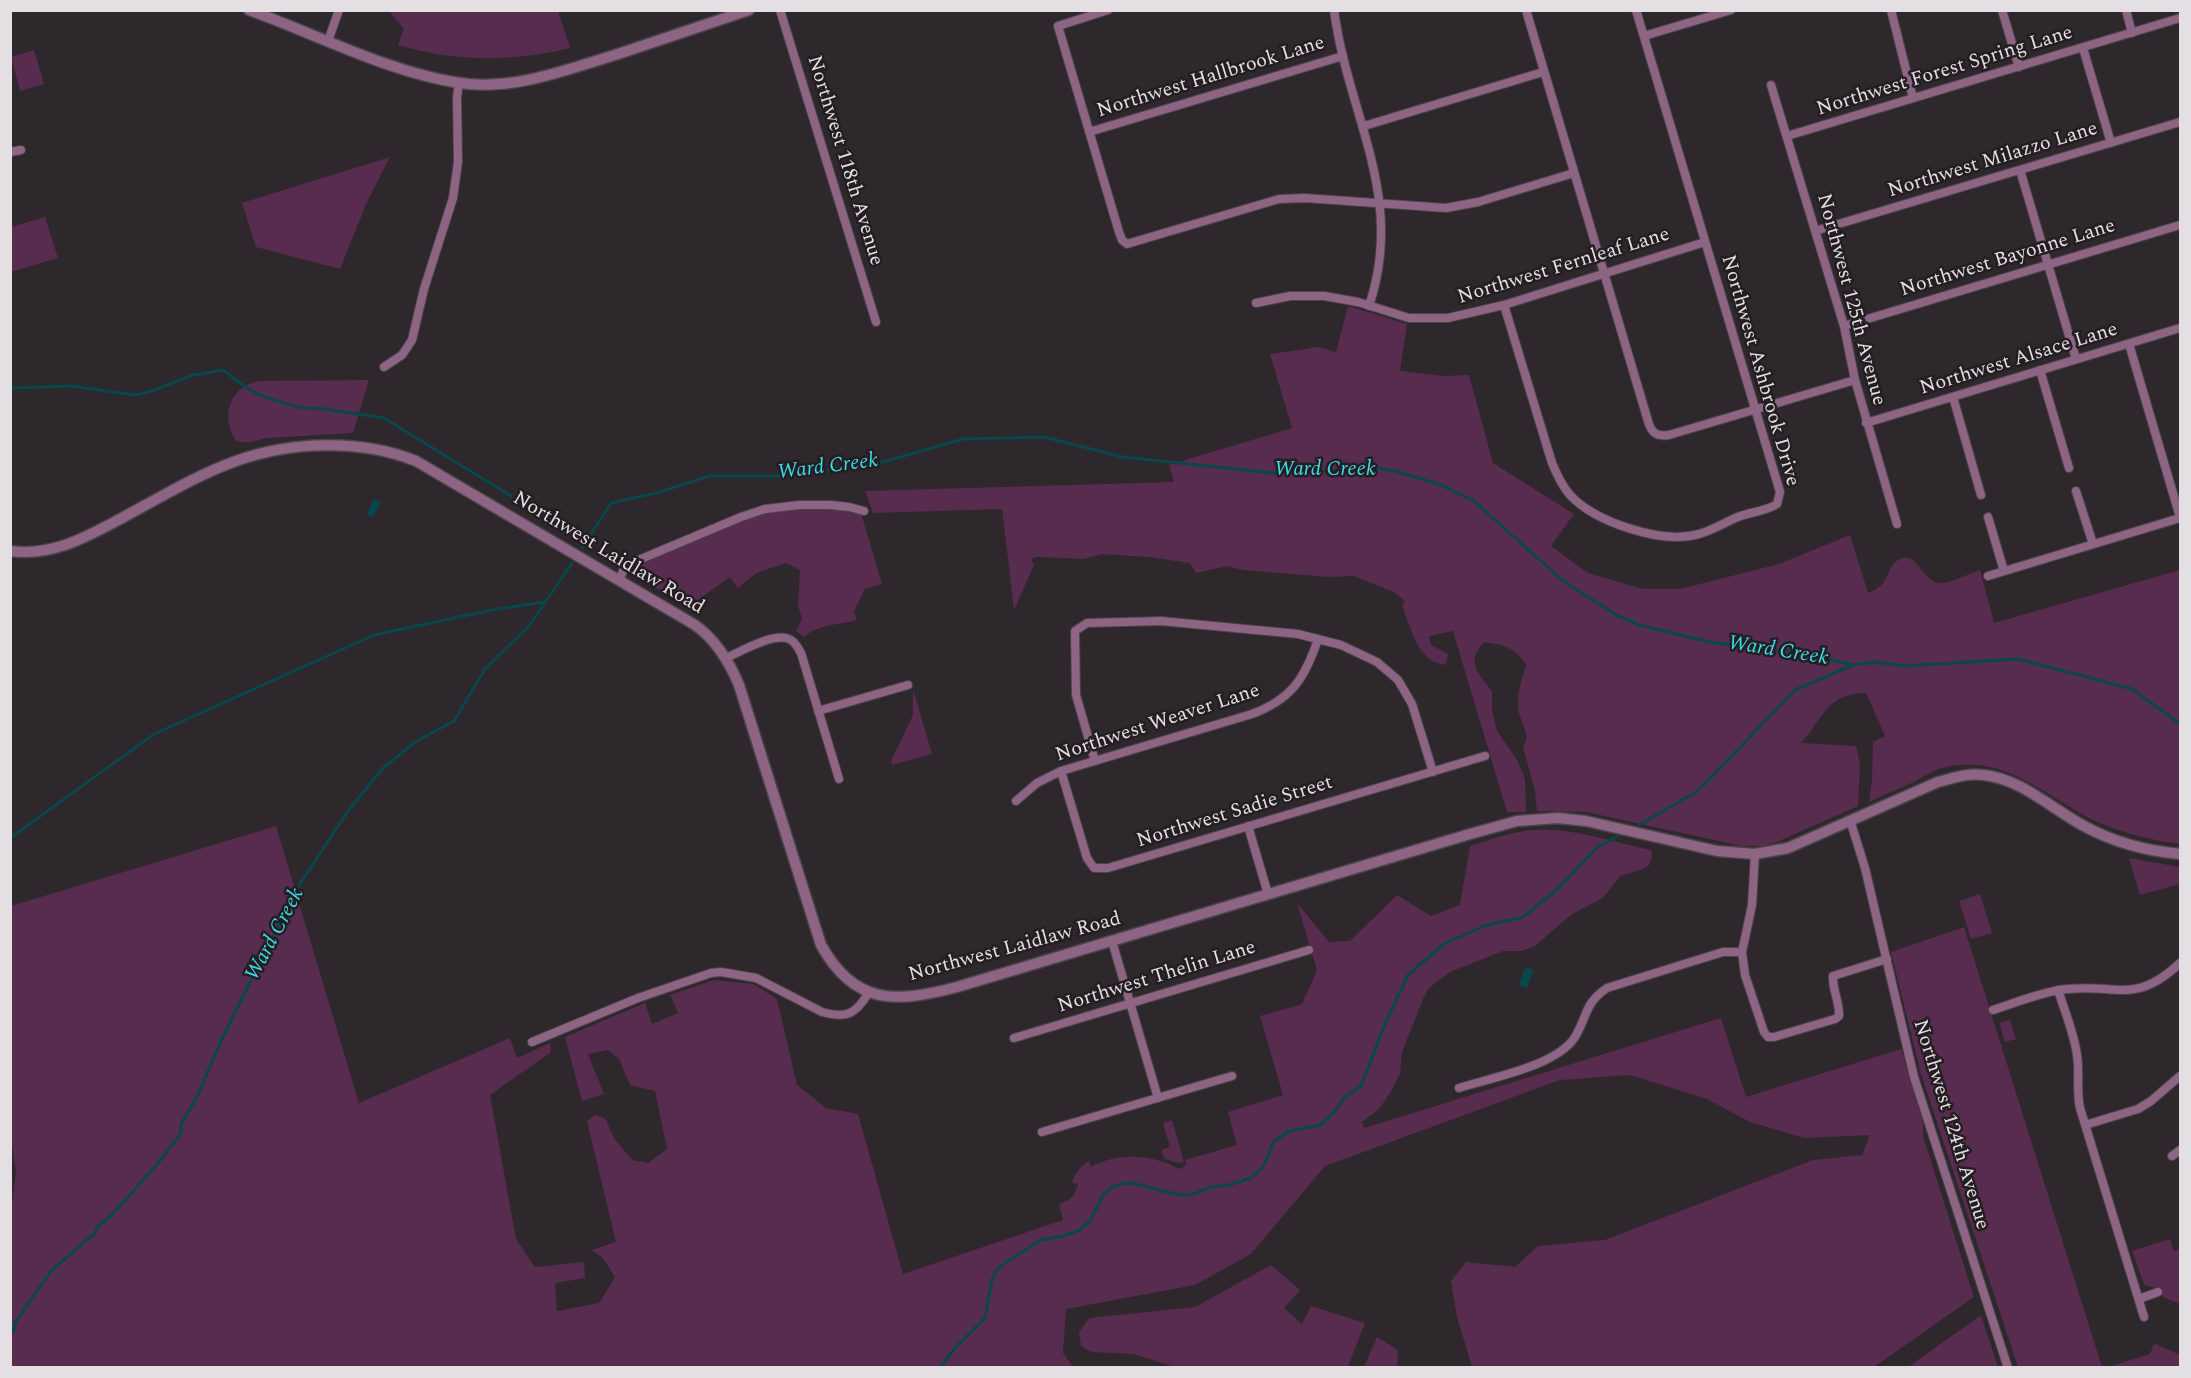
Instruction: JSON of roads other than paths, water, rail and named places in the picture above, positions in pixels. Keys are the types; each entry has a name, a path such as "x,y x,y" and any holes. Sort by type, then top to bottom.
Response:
{"street":[{"path":"249,10 427,76 459,83 504,84 554,74 749,10"},
{"path":"328,41 339,10"},
{"name":"Northwest 118th Avenue","path":"780,10 876,322"},
{"path":"1108,10 1058,26 1119,232 1125,243 1130,245 1279,199 1297,197 1436,208 1455,207 1574,173"},
{"path":"1334,10 1343,56 1374,166 1380,203 1383,242 1369,306"},
{"path":"1526,10 1650,427 1657,435 1669,435 1855,380"},
{"name":"Northwest Ashbrook Drive","path":"1504,304 1552,463 1560,482 1572,497 1588,509 1625,526 1658,536 1687,536 1774,506 1779,500 1780,492 1636,10"},
{"path":"1644,36 1731,10"},
{"path":"1891,10 1913,98"},
{"path":"2002,10 2019,67"},
{"path":"2126,10 2132,33"},
{"name":"Northwest Forest Spring Lane","path":"1787,136 2181,18"},
{"path":"2083,48 2111,143"},
{"name":"Northwest Hallbrook Lane","path":"1089,132 1343,56"},
{"path":"1364,126 1544,72"},
{"path":"384,367 402,355 412,340 424,289 453,198 458,162 457,97 459,83"},
{"name":"Northwest 125th Avenue","path":"1771,85 1844,326 1866,423 1897,524"},
{"name":"Northwest Milazzo Lane","path":"1815,231 2181,122"},
{"path":"10,152 21,150"},
{"path":"2020,170 2076,359"},
{"name":"Northwest Bayonne Lane","path":"1844,326 2181,225"},
{"name":"Northwest Fernleaf Lane","path":"1256,303 1290,296 1313,295 1348,299 1409,318 1434,319 1457,316 1504,304 1705,242"},
{"name":"Northwest Alsace Lane","path":"1866,423 2181,328"},
{"path":"1988,576 2181,517 2129,344"},
{"path":"2040,370 2070,468"},
{"path":"1953,397 1981,495"},
{"name":"Northwest Laidlaw Road","path":"10,551 45,551 73,543 197,478 247,458 288,449 362,447 385,450 416,462 703,631 732,668 746,703 778,814 821,945 843,977 869,992 900,997 935,993 1502,824 1541,818 1586,821 1710,850 1755,854 1788,848 1938,782 1962,775 1982,775 2006,780 2103,836 2158,851 2181,854"},
{"path":"2076,491 2093,544"},
{"path":"619,580 629,564 751,513 775,507 800,505 849,507 864,511"},
{"path":"1988,517 2004,571"},
{"path":"1095,761 1076,695 1073,639 1075,631 1087,623 1161,621 1298,634 1341,645 1377,662 1398,680 1412,704 1433,771"},
{"path":"726,658 774,638 788,638 793,641 801,653 839,779"},
{"name":"Northwest Weaver Lane","path":"1016,801 1037,783 1061,771 1252,714 1274,705 1298,683 1310,664 1318,639"},
{"path":"818,711 908,685"},
{"name":"Northwest Sadie Street","path":"1061,771 1087,858 1094,868 1108,868 1485,756"},
{"name":"Northwest 124th Avenue","path":"1850,820 1865,868 1914,1077 2008,1368"},
{"path":"1248,826 1268,894"},
{"path":"1755,854 1752,905 1742,952 1745,975 1764,1032 1768,1037 1835,1019 1839,1016 1840,1010 1833,976 1887,959"},
{"path":"1112,941 1158,1098"},
{"name":"Northwest Thelin Lane","path":"1014,1038 1309,950"},
{"path":"1459,1088 1539,1064 1564,1049 1575,1037 1588,1007 1607,988 1723,951 1742,952"},
{"path":"1993,1010 2058,990 2085,988 2136,990 2159,981 2181,963"},
{"path":"532,1042 638,998 711,973 732,972 756,978 831,1015 853,1012 862,1004 869,992"},
{"path":"2058,990 2075,1043 2078,1098 2085,1125 2144,1317"},
{"path":"1042,1132 1232,1076"},
{"path":"2085,1125 2138,1109 2181,1076"},
{"path":"2172,1156 2181,1150"},
{"path":"2139,1299 2158,1292"}],"water":[{"path":"373,499 381,502 373,517 367,514"},
{"path":"1525,967 1534,970 1527,988 1519,985"}],"waterway":[{"path":"10,388 70,386 135,395 193,375 223,370 250,390 284,403 303,408 318,408 384,418 511,496"},
{"name":"Ward Creek","path":"582,548 611,503 660,492 709,476 777,476 883,462 963,439 1044,437 1123,457 1272,473 1371,467 1395,471 1441,485 1474,501 1562,580 1616,615 1639,625 1710,642 1808,654 1853,665 1875,662 1904,666 2018,659 2132,689 2180,724"},
{"path":"522,507 590,536"},
{"name":"Ward Creek","path":"13,1332 16,1321 51,1271 95,1233 98,1226 111,1216 181,1133 181,1124 197,1097 219,1045 282,918 301,882 348,811 382,769 415,742 454,721 485,669 529,626 572,563"},
{"path":"10,838 154,734 374,635 492,610 544,602"},
{"path":"1639,825 1698,791 1795,690 1853,665"},
{"path":"940,1368 954,1349 985,1318 992,1279 999,1267 1041,1240 1078,1231 1090,1221 1103,1195 1114,1186 1124,1183 1136,1184 1175,1194 1191,1195 1211,1187 1229,1185 1251,1178 1263,1167 1273,1143 1287,1132 1320,1125 1334,1113 1344,1098 1361,1086 1385,1024 1408,975 1444,944 1484,926 1523,917 1559,888 1596,848 1618,836"}]}
